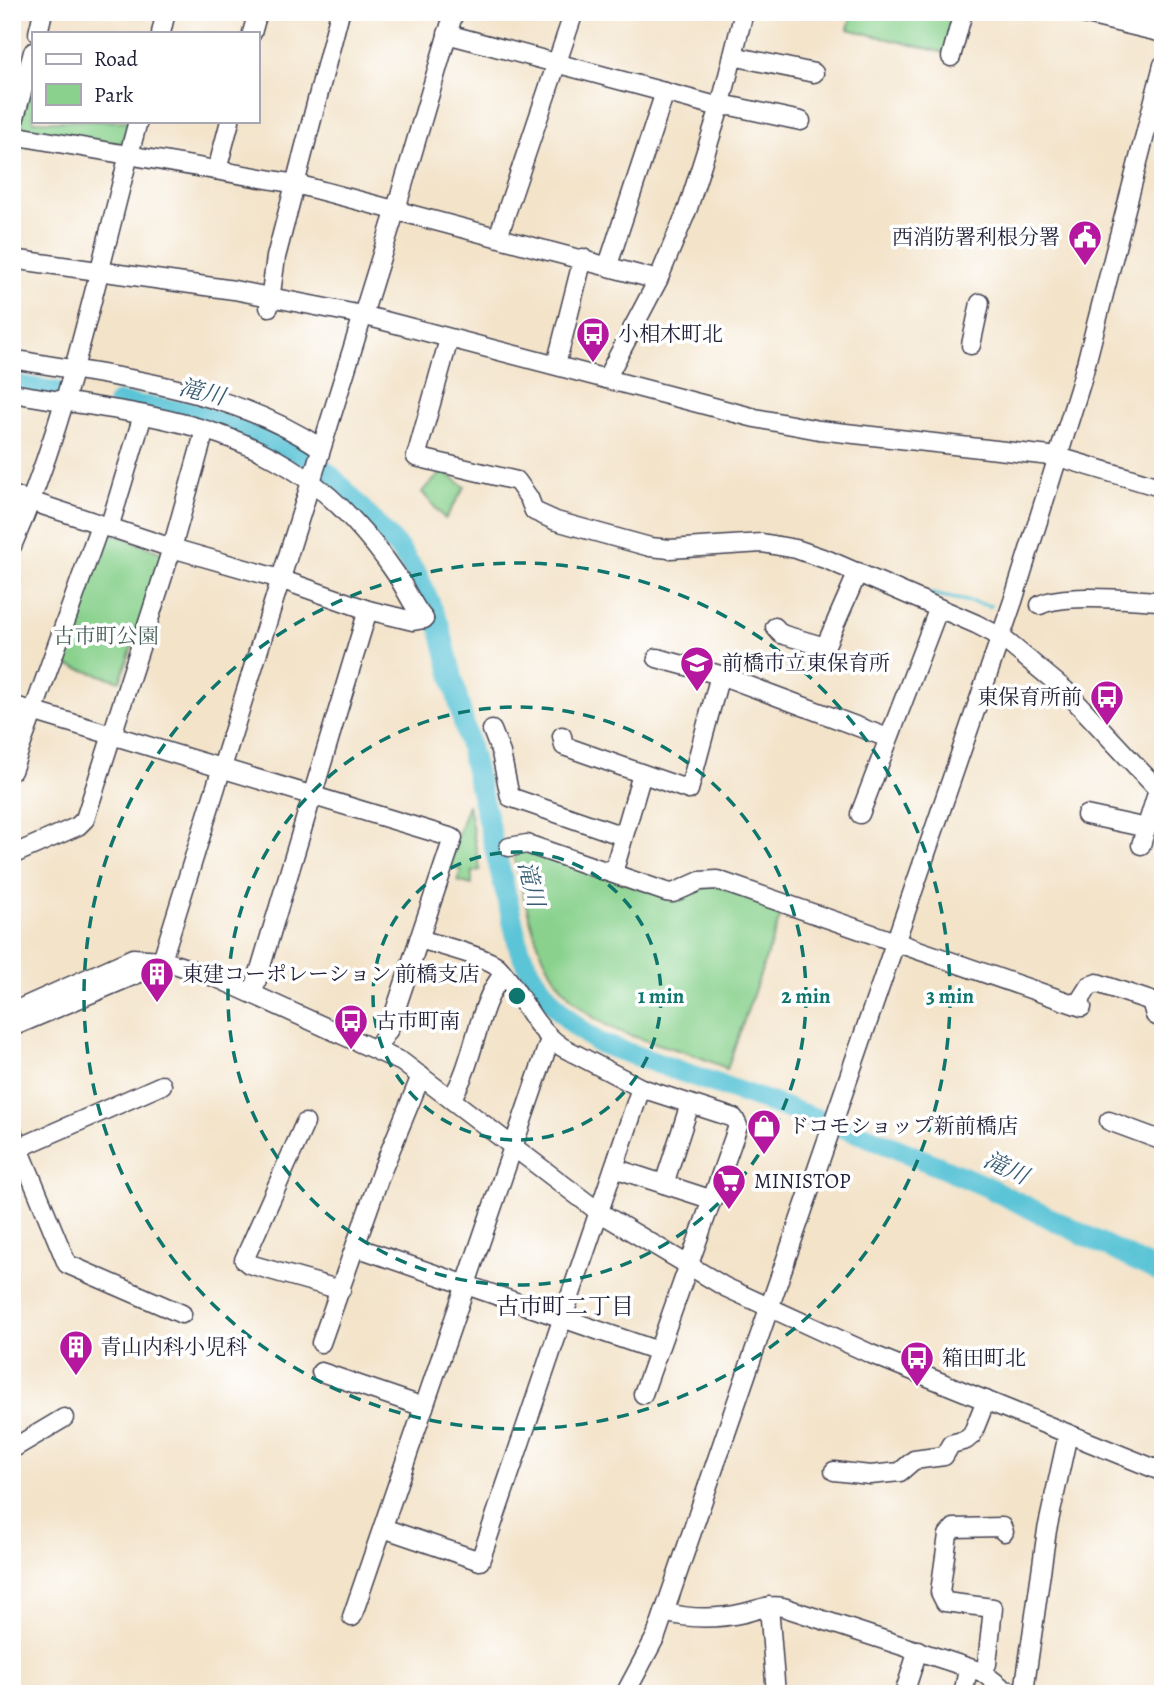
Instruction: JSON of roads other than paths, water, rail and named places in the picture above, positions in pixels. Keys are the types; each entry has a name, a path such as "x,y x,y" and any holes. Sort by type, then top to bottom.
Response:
{"street":[{"path":"38,32 43,12"},
{"path":"161,32 166,12"},
{"path":"253,32 258,12"},
{"path":"270,303 276,257 340,12"},
{"path":"12,1027 142,972 162,960 396,209 454,12"},
{"path":"498,237 574,12"},
{"path":"606,379 658,280 688,208 720,107 744,12"},
{"path":"951,57 963,12"},
{"path":"1075,12 1163,33"},
{"path":"447,34 720,107 731,106 801,121"},
{"path":"12,128 32,56"},
{"path":"733,56 814,73"},
{"path":"625,1694 656,1636 1001,637 1059,457 1126,216 1163,65"},
{"path":"608,265 665,92"},
{"path":"12,546 32,501 65,400 138,122"},
{"path":"218,170 230,122"},
{"path":"12,135 296,184 658,280"},
{"path":"556,365 583,258"},
{"path":"12,259 97,276 362,315 716,409 805,428 1059,457 1163,488"},
{"path":"12,270 97,276"},
{"path":"971,345 980,303"},
{"path":"449,339 416,457 517,481 534,511 547,518 650,547 670,549 762,542 814,555 858,572 1001,637 1084,708 1161,792 1144,836 1086,815"},
{"path":"12,359 196,392 274,421 321,450"},
{"path":"12,393 65,400 205,430 262,451 312,477 374,543 424,619 413,621 368,610 281,579 104,527 12,495"},
{"path":"12,771 143,415"},
{"path":"12,855 82,824 172,548 205,430"},
{"path":"775,627 781,634 824,647 858,572"},
{"path":"1040,605 1048,601 1093,599 1163,601"},
{"path":"253,993 368,610"},
{"path":"860,814 938,610"},
{"path":"657,658 720,675 888,738"},
{"path":"562,736 564,746 689,790 720,675"},
{"path":"12,705 453,838 389,1030 376,1049"},
{"path":"492,730 501,753 510,797 624,835"},
{"path":"613,873 642,774"},
{"path":"509,847 527,844 673,893 700,881 717,880 1079,1006 1089,986 1097,983 1151,1002 1155,1016 1163,1019"},
{"path":"419,939 495,964 550,1039 641,1088 734,1118 738,1126 690,1268 643,1394"},
{"path":"12,1012 125,961 144,957 162,960 253,993 376,1049 421,1076 599,1212 690,1268 768,1307 1163,1472"},
{"path":"451,1099 462,1080 493,989 503,975"},
{"path":"352,1617 550,1039"},
{"path":"321,1343 381,1173 421,1076"},
{"path":"16,1150 162,1086"},
{"path":"383,1528 480,1561 641,1088"},
{"path":"664,1184 690,1104"},
{"path":"1109,1121 1163,1141"},
{"path":"305,1123 244,1260 249,1264 341,1290"},
{"path":"12,1131 16,1150 67,1264 182,1314"},
{"path":"614,1168 713,1200"},
{"path":"356,1247 658,1351"},
{"path":"321,1372 424,1407"},
{"path":"834,1471 870,1475 900,1472 914,1460 944,1456 951,1444 966,1440 972,1435 986,1400"},
{"path":"12,1450 64,1418"},
{"path":"664,1612 693,1618 733,1615 769,1606 783,1606 975,1671 997,1690 1027,1693 1046,1530 1068,1434"},
{"path":"963,1694 975,1671 987,1664 993,1608 945,1602 940,1592 948,1535 954,1528 1002,1527 1004,1532"},
{"path":"769,1606 776,1694"},
{"path":"904,1694 918,1650"}],"waterway":[{"name":"滝川","path":"12,384 58,392"},
{"name":"滝川","path":"118,403 191,412 302,454 331,476 400,550 418,576 440,627 520,951 535,979 574,1025 599,1043 864,1135 983,1185 1163,1274"},
{"path":"922,592 991,606"}],"place":[{"name":"西消防署利根分署","path":"1085,267"},
{"name":"小相木町北","path":"593,364"},
{"name":"前橋市立東保育所","path":"697,693"},
{"name":"東保育所前","path":"1107,727"},
{"name":"東建コーポレーション 前橋支店","path":"157,1004"},
{"name":"古市町南","path":"351,1051"},
{"name":"ドコモショップ新前橋店","path":"764,1156"},
{"name":"MINISTOP","path":"729,1211"},
{"name":"青山内科小児科","path":"76,1377"},
{"name":"箱田町北","path":"917,1388"}],"district":[{"name":"古市町二丁目","path":"565,1306"}],"park label":[{"name":"古市町公園","path":"106,636"}]}
